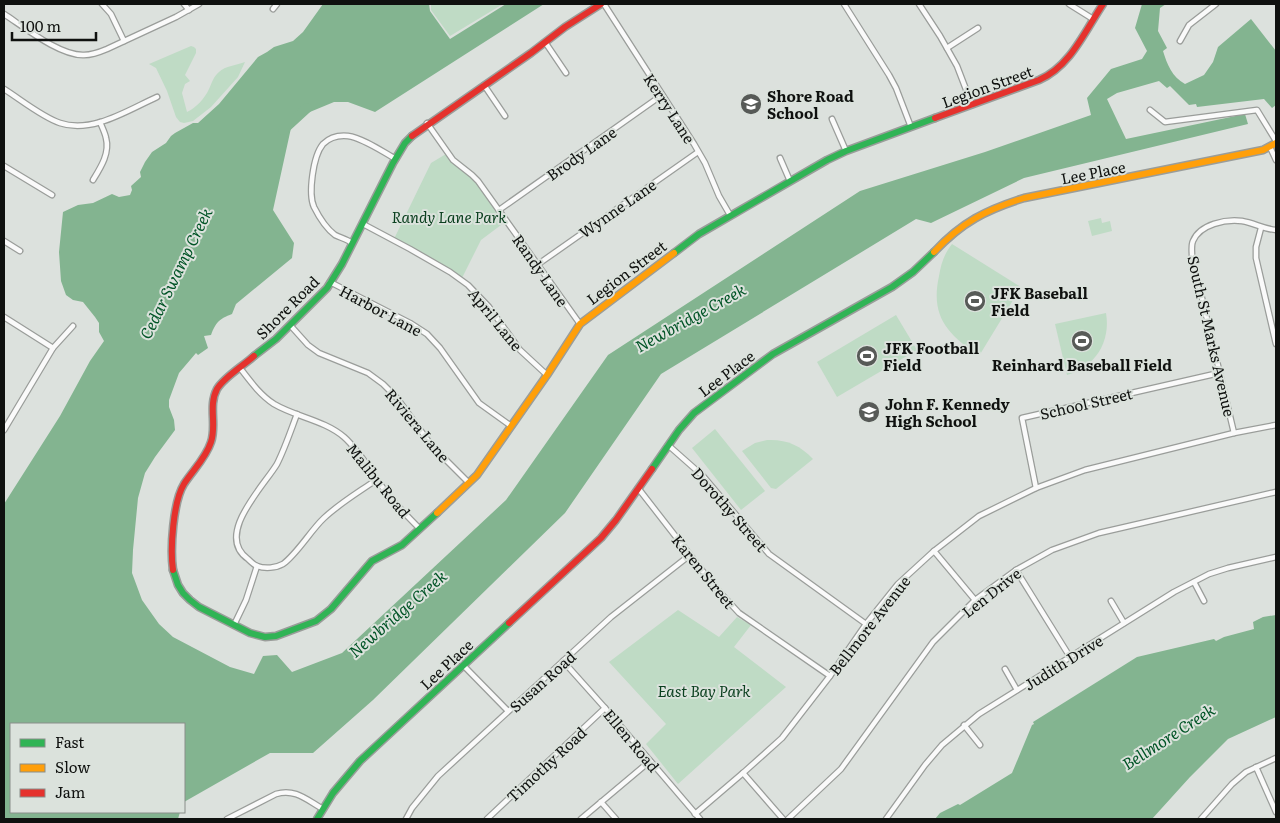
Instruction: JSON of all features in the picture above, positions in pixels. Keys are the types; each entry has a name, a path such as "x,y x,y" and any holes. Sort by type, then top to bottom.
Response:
{"street":[{"path":"102,4 111,14 124,41"},
{"path":"184,4 189,10"},
{"path":"4,14 57,48 73,54 84,55 96,54 198,4"},
{"path":"274,9 276,4"},
{"name":"Shore Road","path":"234,625 200,608 185,595 178,586 171,563 178,497 206,453 212,440 214,428 212,403 214,395 222,382 276,339 327,288 342,264 393,163 408,139 427,123 565,27 602,4"},
{"name":"Kerry Lane","path":"602,4 694,144 730,215"},
{"path":"844,4 889,75 911,127"},
{"path":"919,4 957,66 972,105"},
{"path":"1069,4 1093,19"},
{"name":"Legion Street","path":"234,625 254,634 267,637 276,636 316,621 331,609 372,561 402,545 477,475 580,324 603,304 698,234 827,160 1029,84 1053,73 1069,56 1103,4"},
{"path":"1180,40 1189,25 1216,4"},
{"path":"947,48 978,28"},
{"path":"545,42 566,73"},
{"path":"484,85 506,116"},
{"path":"4,89 49,118 71,126 83,126 100,122 157,97"},
{"name":"Brody Lane","path":"499,210 662,95"},
{"path":"1150,110 1165,122 1257,110 1274,144 1276,160"},
{"path":"832,118 846,152"},
{"path":"93,180 104,161 107,151 106,138 100,122"},
{"name":"Randy Lane","path":"427,123 453,160 478,181 580,324"},
{"path":"352,244 334,234 328,228 312,201 312,182 316,161 321,148 329,139 350,136 396,159"},
{"name":"Lee Place","path":"317,819 333,793 360,761 600,538 616,520 687,420 773,354 892,287 924,262 960,227 1000,205 1024,198 1263,150 1274,144"},
{"name":"Wynne Lane","path":"537,265 698,152"},
{"path":"780,158 790,181"},
{"path":"4,166 52,195"},
{"name":"South St Marks Avenue","path":"1234,434 1192,256 1193,241 1203,229 1223,222 1242,222 1276,230"},
{"name":"April Lane","path":"363,224 450,272 468,285 489,307 520,350 547,374"},
{"path":"1261,228 1256,247 1256,258 1276,344"},
{"path":"4,241 20,251"},
{"name":"Harbor Lane","path":"330,282 410,323 427,334 440,348 479,403 511,426"},
{"path":"4,317 53,348"},
{"name":"Riviera Lane","path":"290,325 308,345 320,353 368,373 383,384 397,398 432,446 469,483"},
{"path":"4,430 5,423 53,348 73,326"},
{"name":"Malibu Road","path":"240,368 268,400 325,425 343,436 388,495 420,529"},
{"name":"School Street","path":"1036,488 1022,418 1219,373"},
{"path":"297,414 278,462 243,512 238,524 236,535 238,547 243,556 257,566 273,567 284,563 323,519 376,480"},
{"name":"Bellmore Avenue","path":"695,814 782,738 898,584 934,551 979,516 1036,488 1085,470 1276,425"},
{"name":"Dorothy Street","path":"668,445 703,476 769,554 866,624"},
{"name":"Karen Street","path":"638,488 715,587 739,613 830,676"},
{"name":"Len Drive","path":"788,819 842,769 933,642 976,600 1016,570 1052,550 1099,533 1276,492"},
{"path":"934,551 976,600"},
{"name":"Susan Road","path":"406,819 412,808 438,776 611,617 690,555"},
{"name":"Judith Drive","path":"886,819 924,765 942,745 964,726 1017,690 1174,592 1209,574 1276,557"},
{"path":"234,625 246,600 257,566"},
{"path":"1016,570 1070,657"},
{"path":"1194,582 1204,601"},
{"path":"1110,601 1124,623"},
{"name":"Ellen Road","path":"563,661 606,708 700,819"},
{"path":"463,666 508,712"},
{"path":"1005,669 1017,690"},
{"name":"Timothy Road","path":"487,819 606,708"},
{"path":"964,726 980,745"},
{"path":"1201,819 1232,784 1246,772 1276,758"},
{"path":"581,819 650,761"},
{"path":"1256,767 1276,812"},
{"path":"744,773 783,819"},
{"path":"227,819 284,791 295,793 323,809"},
{"path":"602,802 616,819"},
{"path":"1207,812 1210,819"}],"green space":[{"path":"431,4 503,4 450,36 431,10"},
{"path":"191,46 196,49 196,53 185,75 190,81 185,84 182,93 187,112 203,99 219,72 245,62 238,77 211,107 193,121 184,123 180,122 176,117 156,68 149,64"},
{"name":"Randy Lane Park","path":"446,154 452,162 478,183 505,222 481,240 462,278 394,239 431,163"},
{"path":"1101,218 1102,223 1110,221 1112,231 1092,236 1088,221"},
{"name":"JFK Baseball Field","path":"952,244 1021,287 979,356 950,332 944,323 937,303 937,290 943,259"},
{"name":"Reinhard Baseball Field","path":"1106,313 1106,334 1099,352 1086,366 1067,375 1055,324"},
{"name":"JFK Football Field","path":"896,315 917,350 837,397 817,362"},
{"path":"715,429 765,491 741,510 692,448"},
{"path":"767,440 792,444 803,450 813,459 776,489 771,488 742,451 755,443"},
{"name":"East Bay Park","path":"678,610 719,637 737,617 751,625 734,647 786,687 678,784 646,744 666,724 609,662"}],"water":[{"name":"Newbridge Creek","path":"323,4 429,4 430,11 450,39 506,4 544,4 375,112 348,102 334,102 293,119 273,210 294,243 292,258 236,304 232,314 218,322 211,335 204,336 208,348 198,355 196,353 179,373 169,400 175,430 145,473 138,498 132,573 142,600 159,624 173,637 230,667 254,674 263,656 277,655 292,672 342,653 506,500 608,355 860,191 985,152 1091,115 1087,98 1111,69 1142,59 1147,51 1135,28 1142,4 1166,4 1160,8 1158,31 1167,48 1163,51 1168,65 1173,74 1185,84 1204,75 1213,62 1218,47 1251,19 1276,51 1276,105 1272,108 1264,99 1197,107 1196,104 1189,105 1170,86 1167,88 1159,81 1117,93 1107,99 1126,139 1245,114 1248,124 1024,178 931,223 916,219 661,374 565,513 373,700 313,753 270,753 185,801 185,723 10,723 10,813 180,813 178,819 4,819 4,504 60,416 90,361 104,341 99,332 99,323 95,317 83,302 73,300 66,295 61,281 59,252 63,212 78,205 93,203 112,194 119,197 130,195 131,186 141,177 140,172 152,152 166,143 175,133 193,123 198,123 219,104 258,57 274,47 293,41 303,32"},
{"name":"Bellmore Creek","path":"1276,615 1276,717 1228,739 1152,819 935,819 940,813 958,804 960,805 1012,773 1034,724 1033,722 1137,657 1214,639 1216,641 1254,629 1253,622 1263,617"}],"waterway":[{"name":"Cedar Swamp Creek","path":"283,130 307,108"}],"traffic: fast":[{"path":"674,253 699,234 827,160 846,151 935,118"},
{"path":"254,356 276,339 327,288 342,264 393,163 405,143 412,136"},
{"path":"652,469 679,430 694,413 773,354 892,287 913,272 934,252"},
{"path":"173,570 183,593 199,607 250,633 265,637 276,636 316,621 331,609 372,561 402,545 437,513"},
{"path":"317,819 333,793 360,761 509,623"}],"traffic: slow":[{"path":"934,252 975,218 1024,198 1263,150 1276,143"},
{"path":"437,513 477,475 580,324 674,253"}],"traffic: jam":[{"path":"412,136 565,27 601,4"},
{"path":"935,118 1039,80 1050,74 1060,66 1076,47 1103,4"},
{"path":"173,570 172,538 177,502 184,484 209,448 213,436 214,395 224,380 254,356"},
{"path":"509,623 601,538 652,469"}],"place":[{"name":"Shore Road School","path":"751,104"},
{"name":"JFK Baseball Field","path":"975,301"},
{"name":"Reinhard Baseball Field","path":"1082,341"},
{"name":"JFK Football Field","path":"867,356"},
{"name":"John F. Kennedy High School","path":"869,412"}]}
